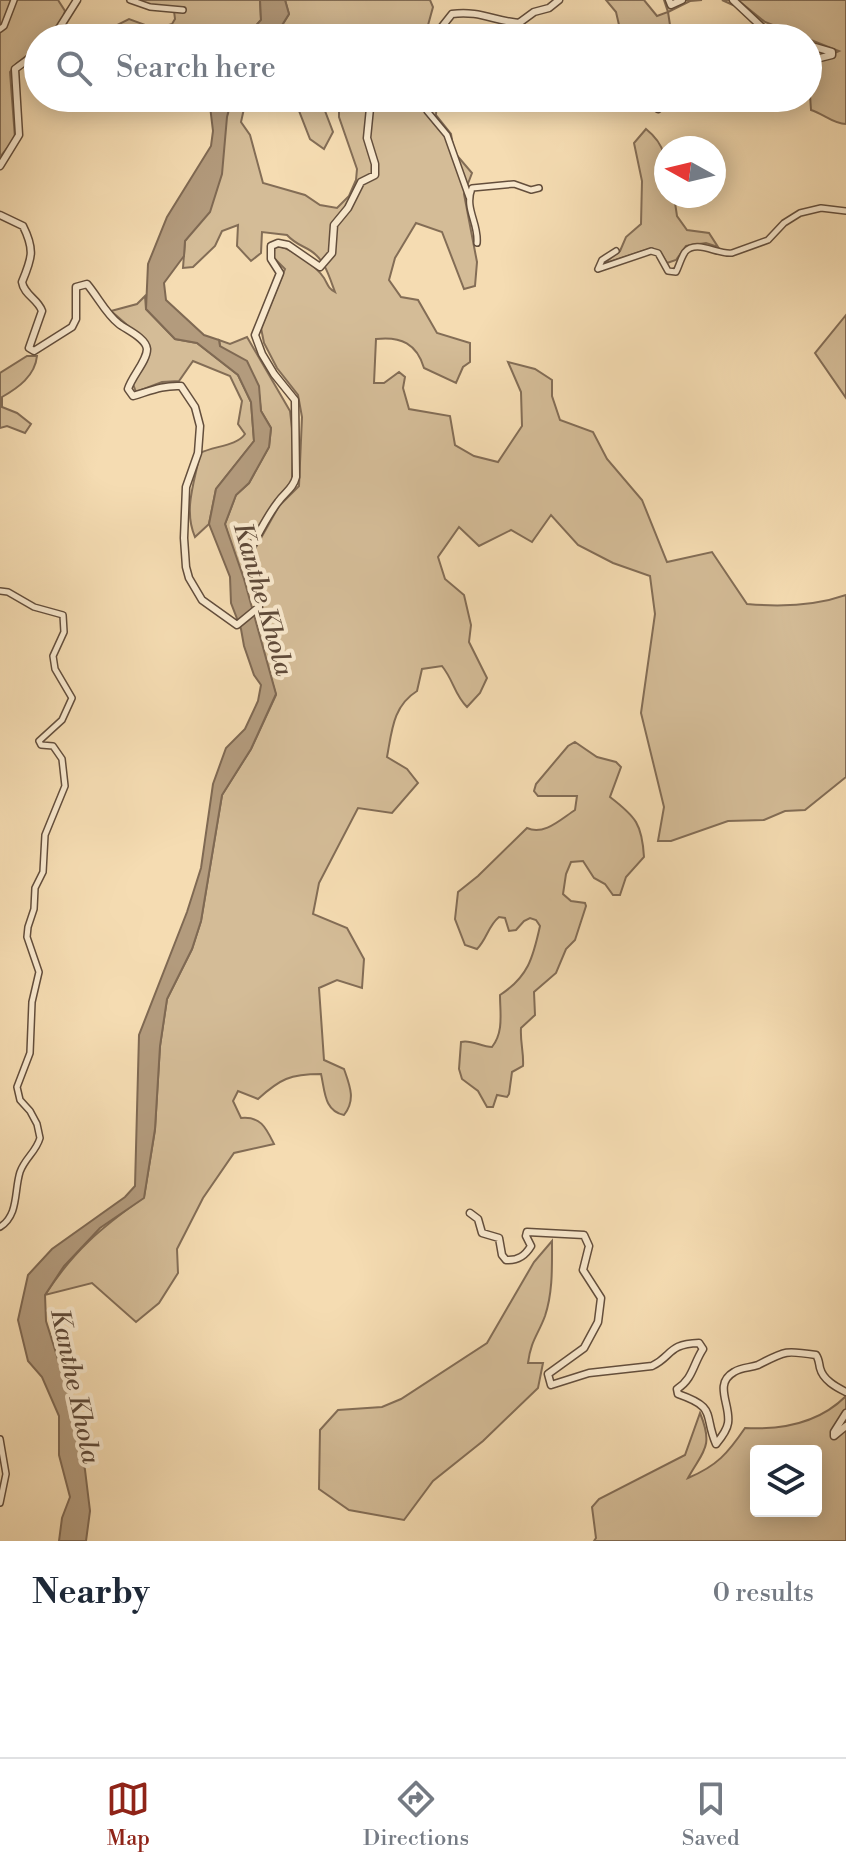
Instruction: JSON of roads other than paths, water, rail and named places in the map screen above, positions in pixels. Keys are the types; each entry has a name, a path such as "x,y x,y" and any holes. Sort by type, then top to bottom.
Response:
{"street":[{"path":"0,29 14,0"},
{"path":"62,24 77,0"},
{"path":"130,0 150,7 183,10"},
{"path":"444,24 452,14 489,15 499,21 519,23 559,0"},
{"path":"669,0 671,5 682,0"},
{"path":"733,0 759,24"},
{"path":"822,49 832,52 832,55 822,58"},
{"path":"0,166 19,135 15,69 24,64"},
{"path":"0,215 23,226 31,247 30,263 22,282 25,291 42,311 29,348 34,351 72,327 76,319 76,287 87,284 109,314 144,342 147,349 131,379 128,389 131,394 181,386 189,395 200,426 198,453 186,487 186,567 202,600 237,625 259,607 249,556 253,543 284,495 294,487 296,477 295,400 274,374 255,335 280,273 271,259 271,246 278,243 288,245 320,267 332,253 334,225 348,208 361,182 375,175 367,138 370,112"},
{"path":"428,112 447,135 469,197"},
{"path":"477,243 477,226 469,214 470,190 514,184 531,190 539,188"},
{"path":"616,251 602,260 598,269 651,251 658,253 672,273 676,272 685,251 691,247 732,253 768,240 784,223 800,213 821,208 846,211"},
{"path":"0,591 8,592 34,607 63,615 64,632 53,656 60,678 72,695 62,720 39,741 41,745 53,746 60,754 65,786 45,835 43,872 35,888 27,937 39,972 32,1002 30,1053 17,1087 20,1100 37,1124 40,1138 19,1175 16,1202 5,1225 0,1227"},
{"path":"470,1213 478,1219 482,1233 499,1238 506,1260 526,1254 531,1246 527,1232 584,1235 589,1246 583,1270 601,1298 598,1322 584,1348 548,1374 551,1385 589,1373 657,1365 670,1350 699,1343 703,1349 693,1373 687,1383 677,1389 678,1394 696,1400 708,1412 716,1444 728,1427 723,1399 724,1382 731,1373 756,1366 778,1353 792,1351 816,1355 820,1360 821,1373 831,1384 846,1392"},
{"path":"846,1413 834,1436 846,1426"},
{"path":"0,1439 6,1474 0,1503"}],"water label":[{"name":"Kanthe Khola","path":"263,599"},
{"name":"Kanthe Khola","path":"75,1386"}]}
